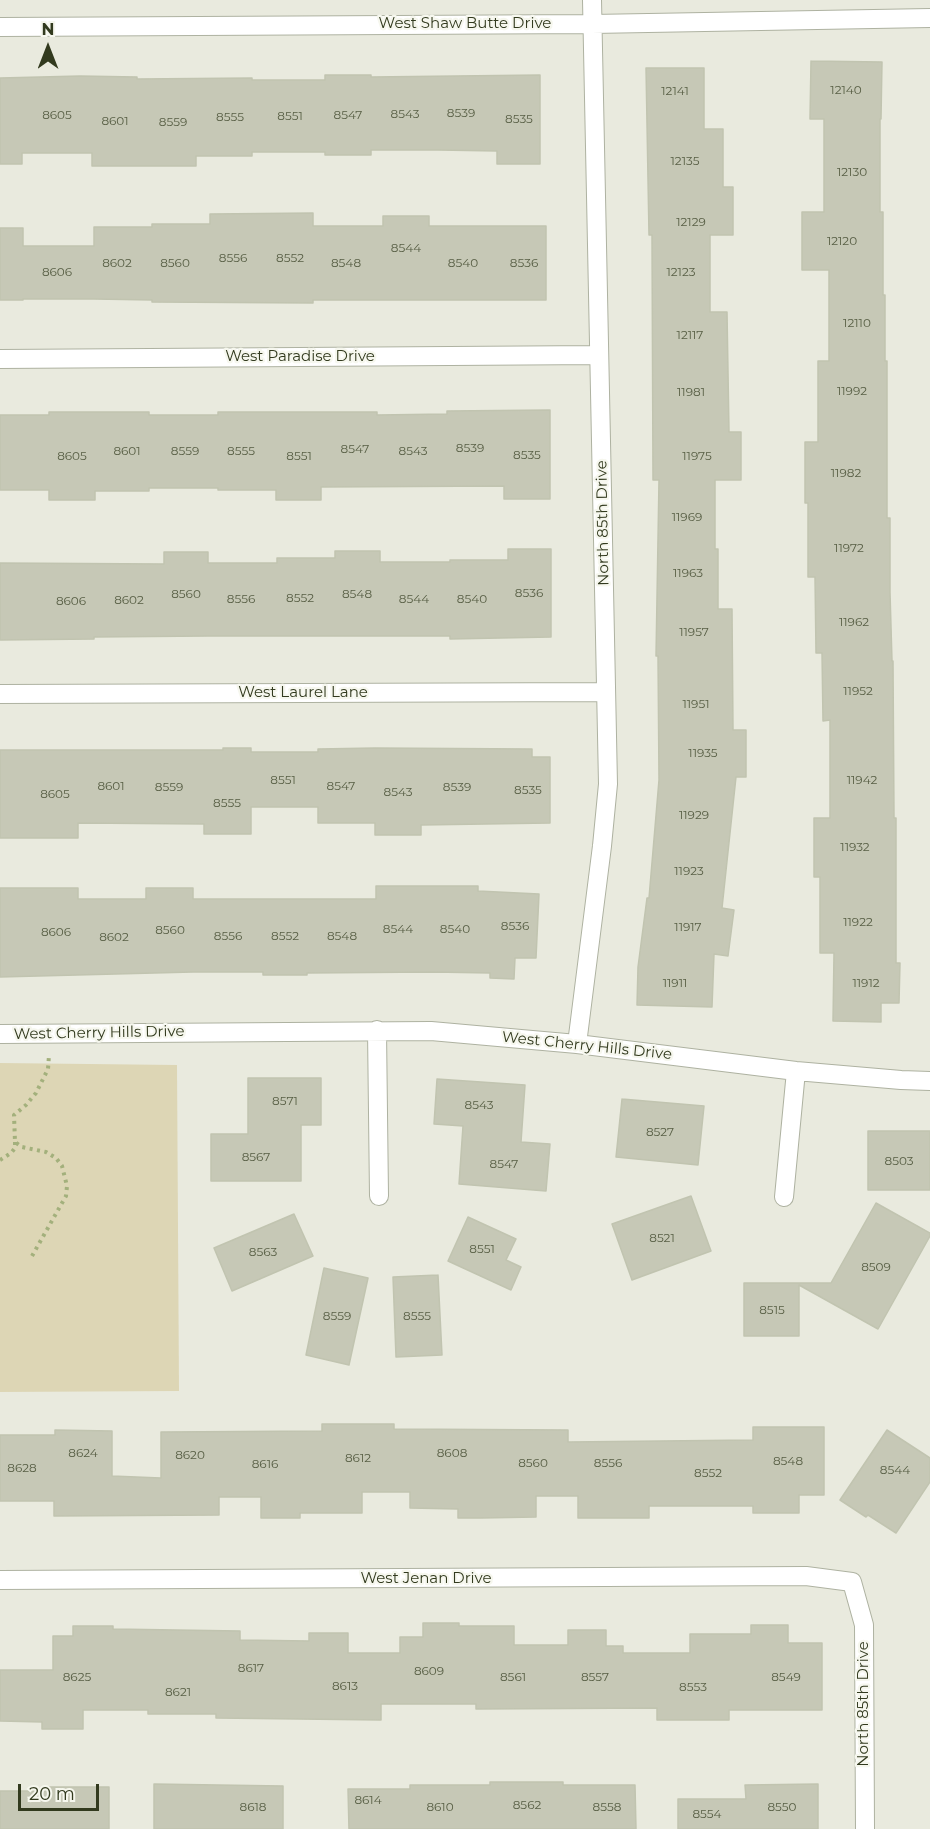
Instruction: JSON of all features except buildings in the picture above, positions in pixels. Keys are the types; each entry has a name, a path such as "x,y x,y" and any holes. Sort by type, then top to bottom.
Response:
{"street":[{"name":"North 85th Drive","path":"577,1044 607,810 608,784 591,0"},
{"name":"West Shaw Butte Drive","path":"0,27 592,24 930,18"},
{"name":"West Paradise Drive","path":"0,359 599,355"},
{"name":"West Laurel Lane","path":"0,694 606,692"},
{"name":"West Cherry Hills Drive","path":"0,1034 377,1030 479,1034 795,1071 930,1081"},
{"path":"377,1030 379,1196"},
{"path":"784,1197 795,1071"},
{"name":"West Jenan Drive","path":"0,1580 806,1576 852,1582"},
{"name":"North 85th Drive","path":"852,1582 864,1625 865,1829"}],"path":[{"path":"0,1160 15,1148 14,1115 36,1093 48,1069 51,1033"},
{"path":"15,1142 22,1147 46,1152 56,1158 62,1167 67,1186 66,1196 32,1256"}],"shaded area":[{"path":"0,1063 177,1065 179,1391 0,1392"}]}
